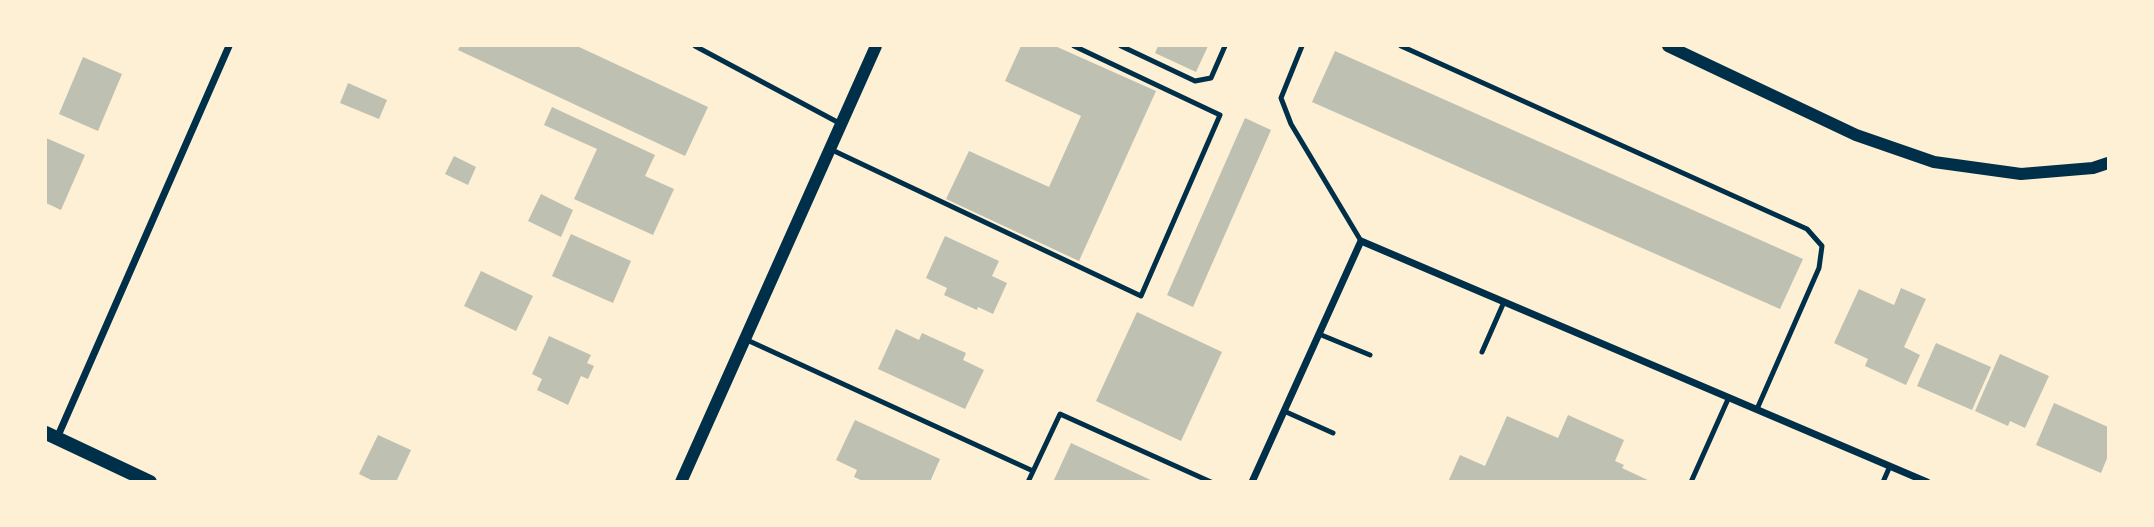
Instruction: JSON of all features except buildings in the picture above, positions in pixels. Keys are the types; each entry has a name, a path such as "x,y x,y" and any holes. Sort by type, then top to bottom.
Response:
{"main road":[{"path":"51,436 150,481"}],"street":[{"path":"51,436 229,46"},
{"path":"681,481 876,46"},
{"path":"1668,46 1856,135 1934,162 2021,174 2093,168 2109,163"},
{"path":"1252,481 1361,241 1927,481"}],"lane":[{"path":"695,46 841,124"},
{"path":"830,149 1141,296 1220,115 1074,46"},
{"path":"1121,46 1195,81 1211,78 1225,46"},
{"path":"1302,46 1282,98 1291,124 1361,241"},
{"path":"1401,46 1807,229 1822,246 1819,268 1757,409"},
{"path":"1482,352 1504,302"},
{"path":"1319,334 1370,355"},
{"path":"744,339 1033,471"},
{"path":"1691,481 1729,397"},
{"path":"1284,411 1333,433"},
{"path":"1028,481 1060,414 1212,481"},
{"path":"1883,481 1889,466"}]}
